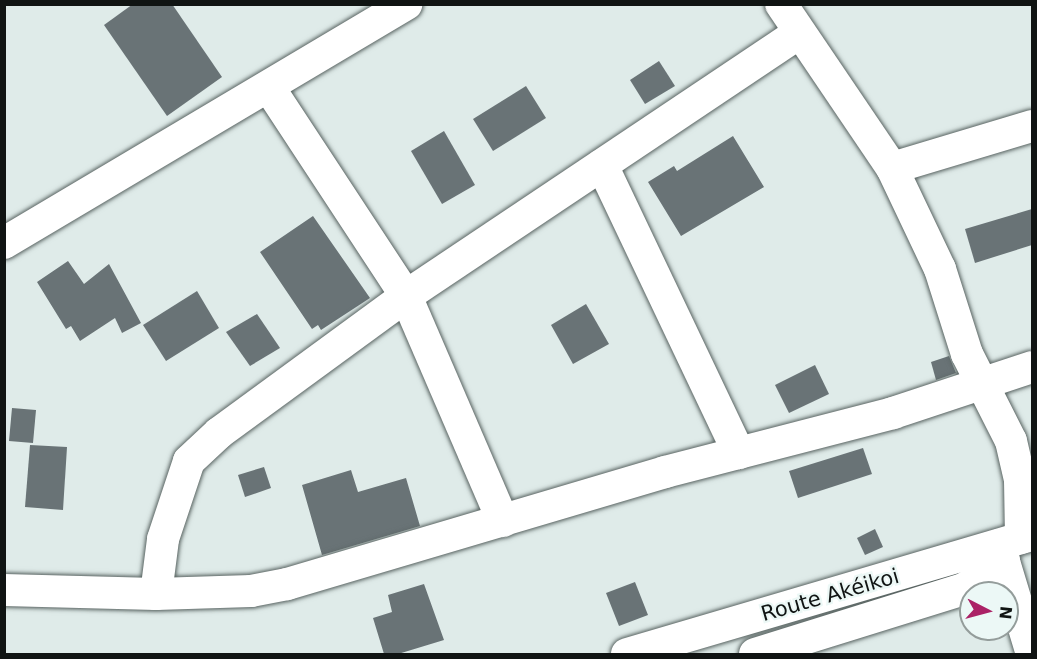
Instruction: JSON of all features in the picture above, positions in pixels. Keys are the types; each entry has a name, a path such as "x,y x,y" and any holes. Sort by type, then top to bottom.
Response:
{"street":[{"path":"4,243 270,89 406,4"},
{"path":"781,4 798,34 892,168 940,269 967,354 1011,441 1020,480 1014,545 1032,654"},
{"path":"156,594 163,539 189,461 219,434 406,296 798,34"},
{"path":"270,89 406,296 503,521"},
{"path":"892,168 1032,126"},
{"path":"602,165 739,453"},
{"path":"4,590 156,594 251,591 739,453 893,413 1032,367"},
{"name":"Route Akéikoi","path":"627,654 1014,545"},
{"name":"Route Akéikoi","path":"754,654 963,589 1014,545"}],"building":[{"path":"133,4 172,4 222,77 167,116 104,25"},
{"path":"659,61 675,86 645,104 630,80"},
{"path":"526,86 546,118 493,151 473,119"},
{"path":"444,131 475,185 442,204 411,151"},
{"path":"733,136 764,187 681,236 648,182 674,166 677,171"},
{"path":"1032,209 1032,245 975,263 965,229"},
{"path":"313,216 370,298 321,330 318,325 312,329 260,252"},
{"path":"68,261 84,284 109,264 141,323 122,333 115,318 80,341 71,326 66,329 37,282"},
{"path":"197,291 219,328 166,361 143,325"},
{"path":"586,304 609,344 573,364 551,325"},
{"path":"257,314 280,348 250,366 226,332"},
{"path":"949,356 956,373 936,380 931,362"},
{"path":"815,365 829,394 789,413 775,385"},
{"path":"12,408 36,410 33,443 9,441"},
{"path":"30,445 67,447 63,510 25,507"},
{"path":"863,448 872,474 798,498 789,471"},
{"path":"264,467 271,488 245,497 238,475"},
{"path":"351,470 358,492 406,478 420,526 322,555 302,485"},
{"path":"875,529 883,547 865,555 857,538"},
{"path":"635,582 648,615 619,626 606,593"},
{"path":"424,584 444,640 398,654 384,654 373,618 392,612 388,595"}]}
